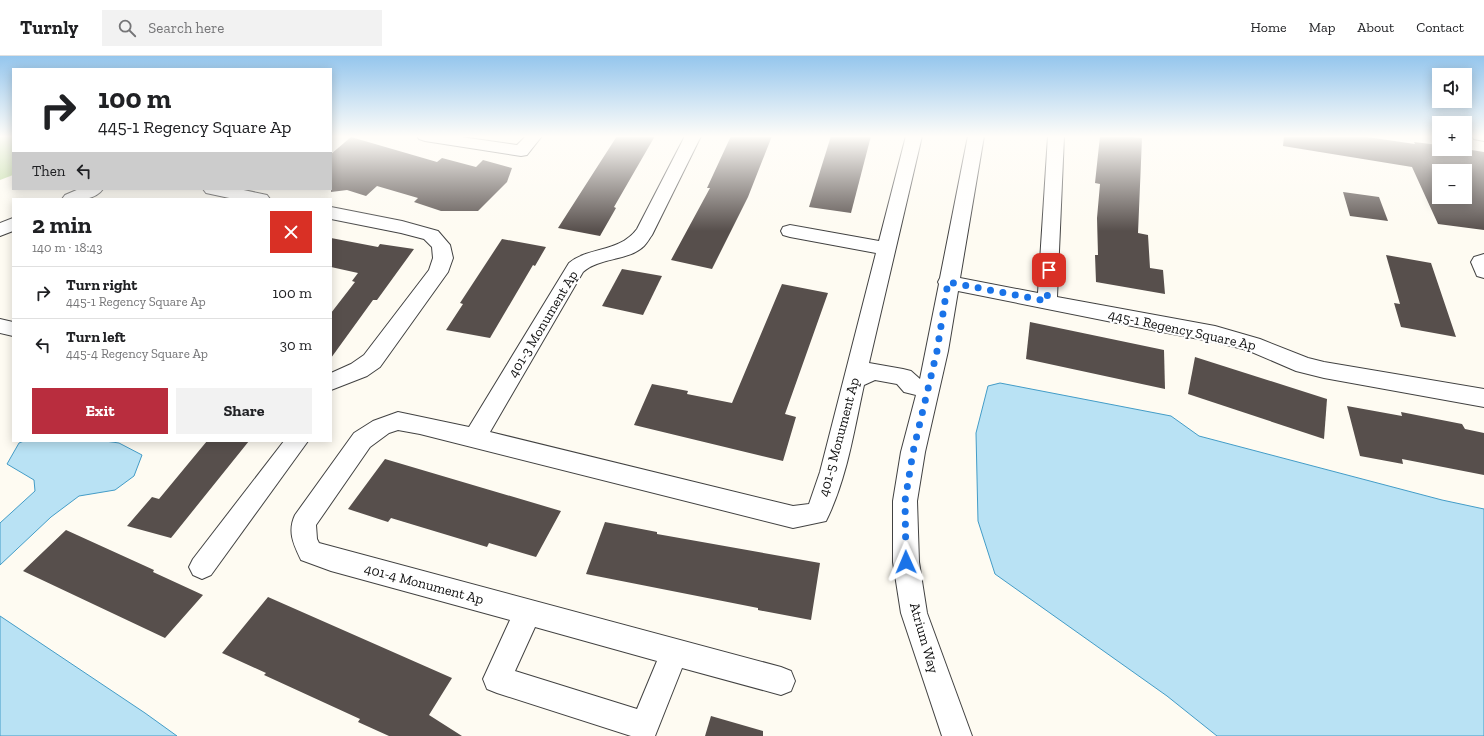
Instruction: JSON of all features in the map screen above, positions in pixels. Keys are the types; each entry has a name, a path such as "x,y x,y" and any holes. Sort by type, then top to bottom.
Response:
{"street":[{"name":"401-3 Monument Ap","path":"475,438 576,268 584,261 622,250 637,242 645,231 677,168"},
{"name":"401-5 Monument Ap","path":"475,438 793,517 816,514 823,502 859,376 886,249 906,168"},
{"name":"Atrium Way","path":"957,736 914,613 906,562 905,501 913,452 920,388 937,351 948,282 970,168"},
{"path":"1047,301 1054,168"},
{"path":"73,198 92,190"},
{"path":"217,190 257,198"},
{"path":"332,213 402,227 431,235 441,245 443,258 438,272 372,361 359,370 332,382"},
{"path":"0,230 12,224"},
{"path":"790,230 886,249"},
{"path":"1484,260 1481,262 1484,271"},
{"name":"445-1 Regency Square Ap","path":"948,282 1214,334 1253,344 1304,365 1324,370 1484,398"},
{"path":"0,326 12,329"},
{"path":"859,376 867,385 901,390 920,388"},
{"name":"401-4 Monument Ap","path":"475,438 420,425 398,422 380,427 362,440 341,468 304,524 304,540 310,552 331,559 781,681"},
{"path":"202,567 297,442"},
{"path":"528,612 498,679 645,726 674,652"}],"green space":[{"path":"0,168 12,168 12,175 0,180"}],"water":[{"path":"1000,383 1171,416 1199,436 1442,500 1484,509 1484,736 1217,736 1167,696 995,574 978,521 976,433 988,386"},
{"path":"112,442 119,443 142,455 134,476 115,490 79,496 51,517 0,565 0,523 35,491 34,480 7,464 19,443"},
{"path":"0,616 145,713 177,736 0,736"}],"building":[{"path":"332,168 512,168 507,182 478,211 441,211 414,202 418,198 377,186 366,196 347,190 331,192"},
{"path":"597,168 637,168 614,207 616,208 600,236 558,228"},
{"path":"716,168 760,168 748,197 712,269 671,260 710,188 707,188"},
{"path":"821,168 863,168 851,213 809,207"},
{"path":"1097,168 1141,168 1138,233 1148,235 1150,268 1163,270 1165,294 1096,282 1095,255 1098,255 1097,218 1100,184 1095,183"},
{"path":"1412,168 1432,168 1432,204 1472,204 1472,168 1484,168 1484,230 1438,224"},
{"path":"1343,192 1379,197 1388,221 1350,216"},
{"path":"332,238 378,247 380,244 414,249 377,300 373,300 332,357 332,312 355,282 352,281 358,273 332,267"},
{"path":"502,239 546,247 535,266 533,265 490,338 446,330 463,304 460,303"},
{"path":"1386,255 1431,263 1456,337 1401,327 1394,303 1400,304"},
{"path":"622,269 662,276 643,315 602,306"},
{"path":"782,284 828,293 785,414 796,417 783,461 634,425 652,384 688,391 687,394 732,403"},
{"path":"1030,322 1164,350 1165,389 1026,359"},
{"path":"1195,357 1327,399 1324,439 1188,394"},
{"path":"1347,406 1402,416 1401,412 1462,424 1465,429 1484,433 1484,475 1402,459 1403,464 1360,456"},
{"path":"206,442 248,442 171,538 127,526 152,497 159,499"},
{"path":"385,459 561,511 536,557 489,543 487,547 391,518 388,522 348,509"},
{"path":"605,522 657,532 657,534 820,563 811,620 586,574"},
{"path":"66,530 154,570 153,572 203,595 165,638 23,571"},
{"path":"268,597 452,678 429,715 462,736 389,736 358,722 360,719 264,675 266,673 222,653"},
{"path":"711,716 763,731 763,736 705,736"}],"route":[{"path":"906,562 905,501 913,452 937,351 948,282 1047,301 1049,270"}]}
